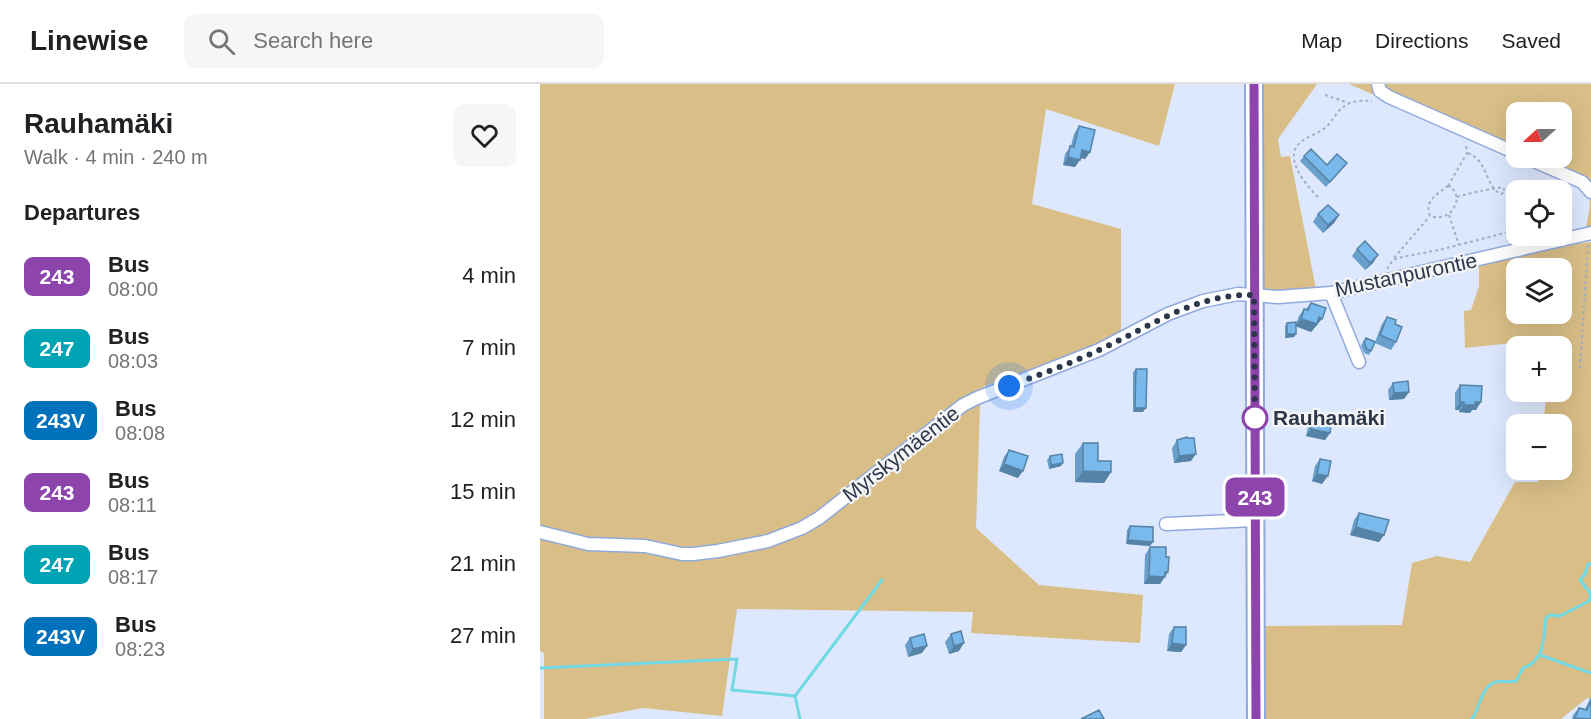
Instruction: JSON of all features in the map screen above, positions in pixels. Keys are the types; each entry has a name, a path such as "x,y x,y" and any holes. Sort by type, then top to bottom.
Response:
{"main road":[{"path":"1254,84 1256,719"}],"street":[{"path":"1378,84 1380,91 1389,97 1506,149"},
{"path":"1550,168 1582,182 1591,192"},
{"name":"Mustanpurontie","path":"1254,295 1278,297 1330,293 1590,229"},
{"path":"1330,293 1359,362"},
{"name":"Myrskymäentie","path":"540,532 588,544 645,546 682,554 718,551 776,538 802,528 819,518 957,410 977,398 1099,350 1168,314 1203,301 1238,294 1254,295"},
{"path":"1166,524 1255,520"}],"path":[{"path":"1325,95 1350,103"},
{"path":"1318,197 1299,172 1293,158 1296,147 1328,126 1342,107 1357,101 1379,102"},
{"path":"1430,216 1428,206 1430,201 1448,186 1467,153 1468,146 1463,139"},
{"path":"1457,197 1483,189 1493,189 1489,175 1483,166 1473,154 1467,153"},
{"path":"1430,216 1436,218 1449,215 1457,203 1452,187 1448,186"},
{"path":"1449,215 1459,245"},
{"path":"1389,280 1388,266 1430,216"},
{"path":"1580,368 1590,229"},
{"path":"1393,260 1506,233"}],"shaded area":[{"path":"540,84 1175,84 1159,146 1046,109 1032,204 1121,229 1121,335 983,387 980,406 976,528 1039,585 1143,595 1140,643 971,633 973,612 737,609 722,716 643,708 585,719 544,719 544,653 540,651"},
{"path":"1260,84 1317,84 1278,139 1281,157 1290,156 1316,289 1274,293 1266,291 1260,281"},
{"path":"1349,84 1591,84 1591,228 1585,230 1590,204 1585,190 1572,180 1544,168 1572,168 1572,102 1506,102 1506,153"},
{"path":"1591,242 1591,700 1587,698 1561,719 1265,719 1265,626 1402,625 1412,563 1437,556 1470,562 1515,482 1572,480 1572,414 1544,414 1546,402 1572,402 1572,336 1506,336 1506,344 1465,348 1464,311 1471,310 1479,286 1479,264 1506,258 1506,324 1572,324 1572,258 1507,258"}],"building":[{"path":"1079,126 1095,130 1090,152 1082,150 1080,160 1068,157 1070,146 1074,147"},
{"path":"1311,149 1327,165 1337,154 1347,163 1330,182 1304,156"},
{"path":"1328,205 1339,215 1328,225 1318,214"},
{"path":"1365,241 1378,255 1370,263 1357,249"},
{"path":"1311,303 1326,308 1322,319 1319,317 1317,324 1301,319 1304,309 1308,310"},
{"path":"1387,317 1396,320 1395,324 1402,327 1396,342 1380,335"},
{"path":"1296,322 1296,334 1287,334 1287,323"},
{"path":"1366,338 1375,342 1371,351 1367,349 1364,342"},
{"path":"1136,369 1147,369 1146,408 1135,408"},
{"path":"1408,381 1409,392 1394,393 1393,383"},
{"path":"1460,385 1482,386 1481,402 1475,402 1475,405 1464,405 1464,402 1460,402"},
{"path":"1313,420 1331,424 1330,433 1311,429"},
{"path":"1187,437 1194,438 1196,454 1179,456 1177,440"},
{"path":"1083,443 1098,443 1098,461 1111,461 1111,472 1083,471"},
{"path":"1009,450 1028,456 1023,471 1004,464"},
{"path":"1062,454 1063,463 1051,465 1050,456"},
{"path":"1320,459 1331,461 1328,476 1317,474"},
{"path":"1359,513 1389,520 1384,535 1356,527"},
{"path":"1130,526 1153,527 1153,542 1128,540"},
{"path":"1150,547 1166,547 1166,557 1169,557 1168,572 1165,572 1165,577 1149,576"},
{"path":"1174,627 1186,627 1186,645 1172,643"},
{"path":"961,631 964,643 954,646 951,634"},
{"path":"924,634 927,646 913,649 910,638"},
{"path":"1591,700 1591,719 1575,718 1579,708 1587,710"},
{"path":"1099,710 1104,719 1081,719"}],"waterway":[{"path":"1472,719 1484,693 1491,684 1516,681 1523,668 1536,660 1542,648 1546,618 1550,615 1560,616 1589,601 1591,594 1580,580 1588,564 1591,564"},
{"path":"795,696 882,580"},
{"path":"1540,655 1591,673"},
{"path":"540,668 737,659 732,690 795,696 800,719"}],"bus line":[{"name":"243","path":"1254,84 1256,719"}],"place":[{"name":"Rauhamäki","path":"1255,418"}],"route":[{"path":"1009,386 1099,350 1168,314 1203,301 1238,294 1254,295 1255,428 1255,418"}]}
